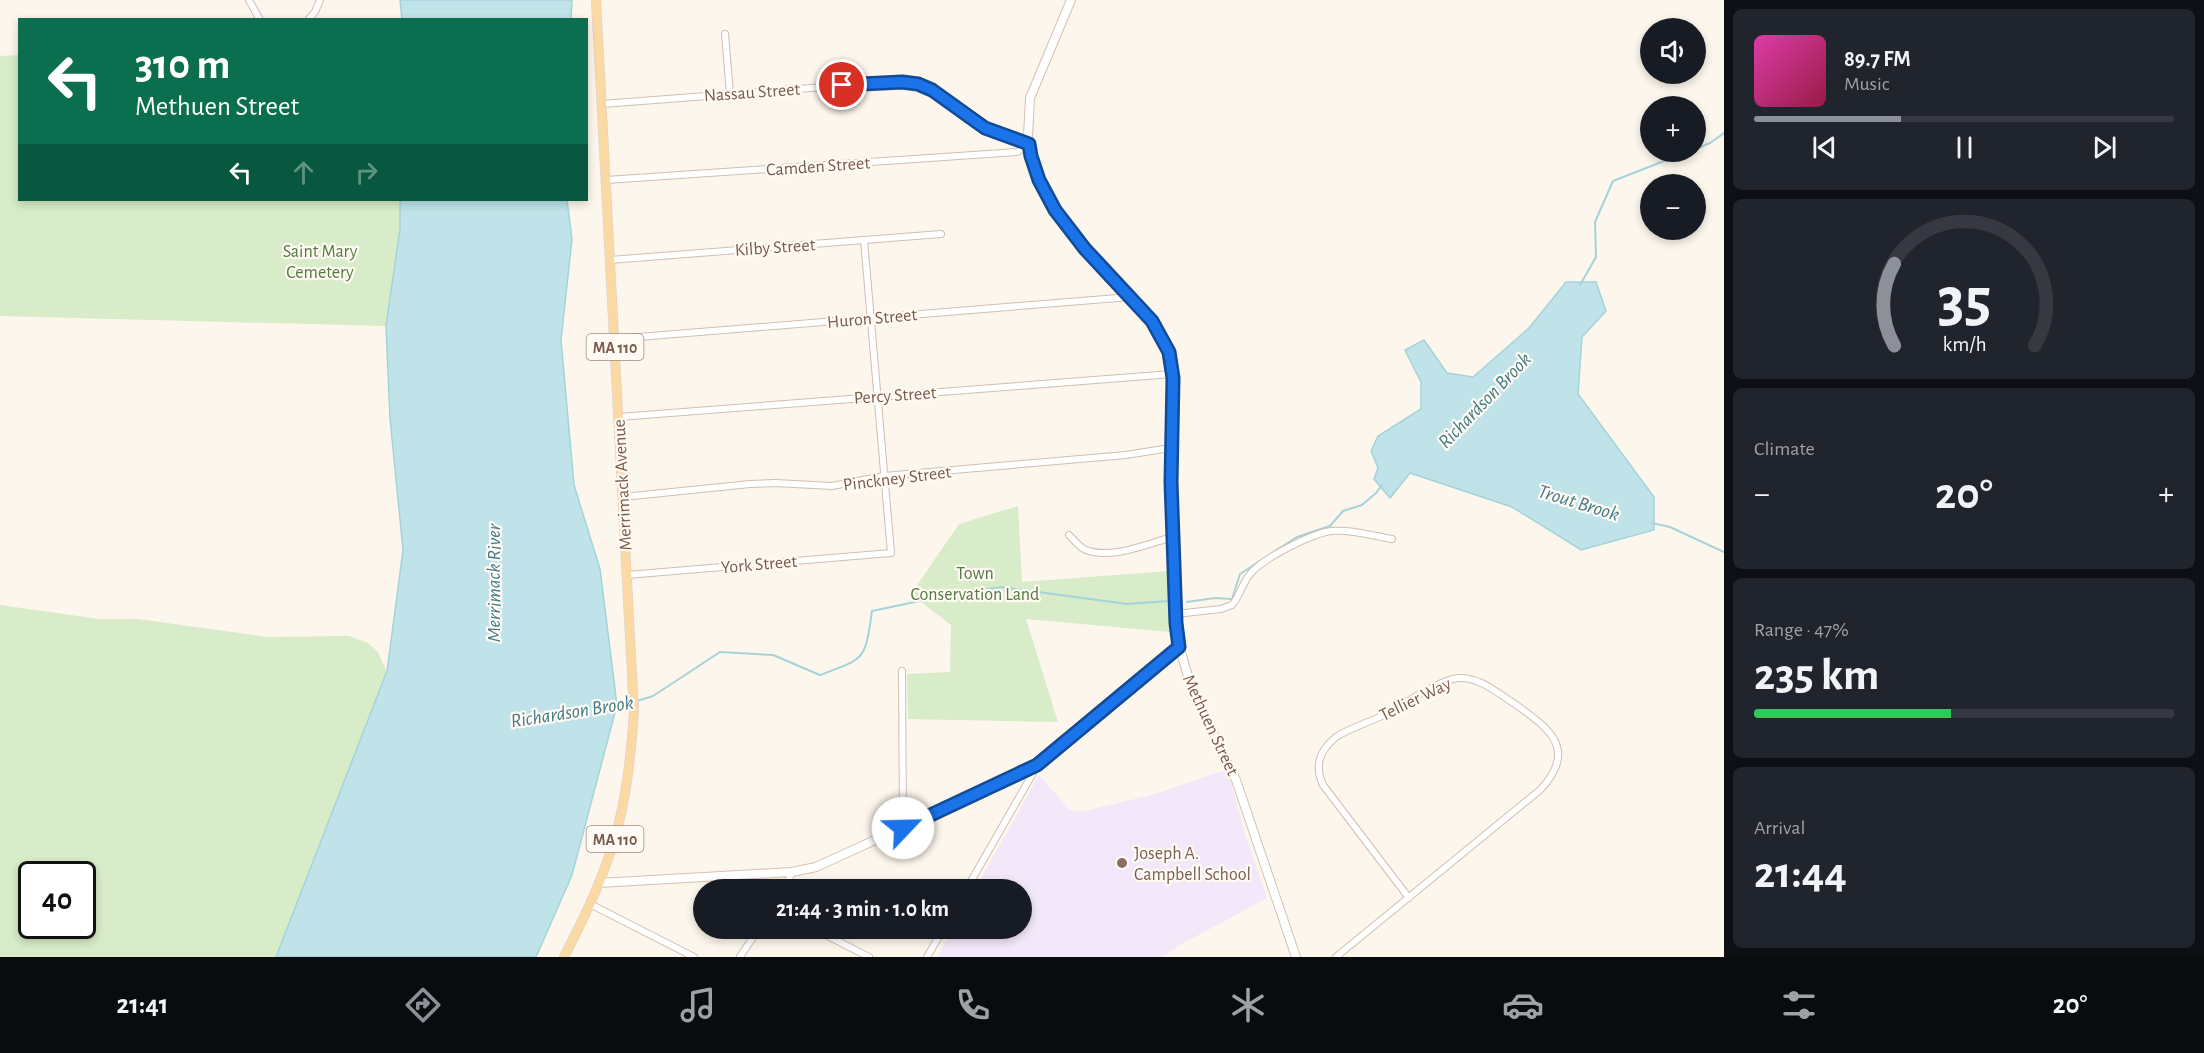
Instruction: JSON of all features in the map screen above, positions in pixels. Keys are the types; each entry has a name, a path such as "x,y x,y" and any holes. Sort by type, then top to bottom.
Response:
{"main road":[{"name":"Merrimack Avenue","path":"564,957 599,883 616,834 629,770 634,712 596,0"}],"street":[{"path":"249,0 259,18"},
{"path":"310,18 320,0"},
{"name":"Methuen Street","path":"1071,0 1030,98 1031,156 1039,180 1052,204 1085,249 1159,332 1169,352 1172,374 1170,448 1173,537 1179,647 1198,704 1236,780 1296,957"},
{"path":"725,34 730,94"},
{"name":"Nassau Street","path":"602,104 902,82 918,84 932,90 985,128 1029,144"},
{"name":"Camden Street","path":"606,180 1017,152 1029,144"},
{"name":"Kilby Street","path":"610,260 941,234"},
{"path":"864,240 884,476"},
{"name":"Huron Street","path":"615,339 1130,297"},
{"name":"Percy Street","path":"619,417 1172,374"},
{"name":"Pinckney Street","path":"623,497 750,484 832,486 884,476 1126,455 1170,448"},
{"name":"York Street","path":"627,575 891,553 884,476"},
{"path":"1176,614 1221,609 1232,605 1252,571 1275,556 1321,534 1338,531 1392,539"},
{"path":"1069,535 1087,550 1111,552 1131,550 1173,537"},
{"path":"599,883 792,872 816,867 1037,765 1179,647"},
{"path":"902,672 903,828"},
{"name":"Tellier Way","path":"1336,957 1409,898 1540,790 1550,780 1557,758 1555,739 1546,727 1490,687 1474,680 1451,679 1383,715 1344,732 1327,745 1320,758 1318,772 1323,785 1409,898"},
{"path":"972,879 1037,765"},
{"path":"789,879 792,872"},
{"path":"590,904 694,957"},
{"path":"740,957 752,939"},
{"path":"834,939 869,957"},
{"path":"927,957 938,939"}],"shaded area":[{"name":"Joseph A. Campbell School","path":"1225,770 1267,898 1180,945 1163,957 937,957 947,939 1032,939 1032,879 981,879 1039,775 1070,810 1085,811 1155,794"}],"green space":[{"name":"Saint Mary Cemetery","path":"18,55 18,201 400,201 400,229 386,326 0,316 0,56"},
{"name":"Town Conservation Land","path":"1018,506 1022,582 1169,571 1171,632 1026,619 1058,722 908,719 907,674 950,672 951,625 911,594 959,524"},
{"path":"0,605 99,619 138,619 268,637 349,636 368,643 378,652 387,672 276,957 0,957"}],"water":[{"path":"400,0 572,0 571,18 402,18"},
{"name":"Merrimack River","path":"400,201 567,201 572,239 561,340 574,485 600,569 617,705 572,875 536,957 276,957 387,671 403,550 390,418 386,326 400,229"},
{"path":"1566,282 1596,282 1606,311 1582,337 1578,394 1654,497 1654,530 1581,550 1512,507 1410,473 1390,498 1374,479 1378,468 1371,451 1378,436 1421,409 1421,382 1405,350 1424,340 1447,373 1473,377 1529,328"}],"waterway":[{"name":"Richardson Brook","path":"1706,145 1724,133"},
{"name":"Richardson Brook","path":"1580,285 1596,257 1595,222 1613,181 1661,162"},
{"name":"Richardson Brook","path":"1187,602 1215,598 1232,599 1240,574 1297,537 1330,526 1343,511 1362,505 1382,485"},
{"name":"Trout Brook","path":"1652,523 1670,527 1724,552"},
{"name":"Richardson Brook","path":"637,701 653,696 720,652 773,655 820,675 847,665 861,655 865,648 872,611 948,595 1002,587 1127,604 1169,601"},
{"name":"Richardson Brook","path":"614,707 631,703"}],"place":[{"name":"Joseph A. Campbell School","path":"1122,863"}],"route":[{"path":"842,85 902,82 925,86 985,128 1029,144 1039,180 1048,199 1085,249 1152,321 1169,352 1172,364 1170,448 1176,623 1179,647 1037,765 903,828"}]}
